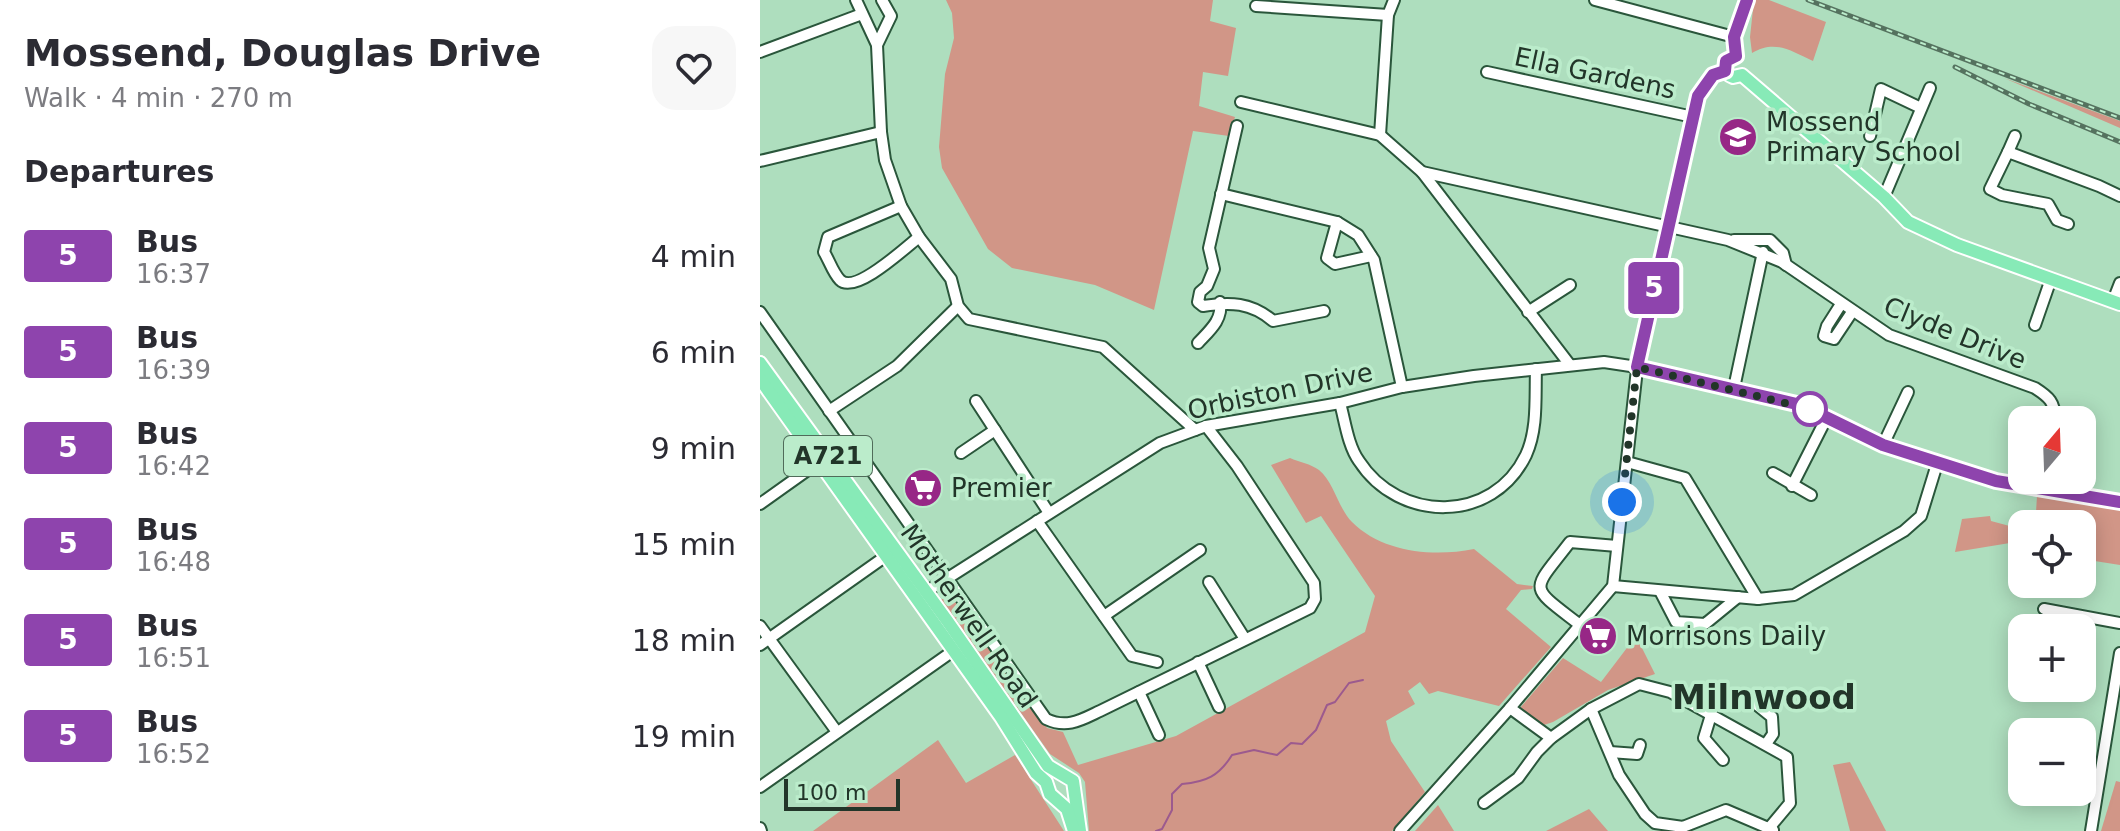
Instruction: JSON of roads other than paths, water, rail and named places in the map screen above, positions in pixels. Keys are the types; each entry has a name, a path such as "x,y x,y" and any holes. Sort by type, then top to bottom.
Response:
{"main road":[{"path":"1742,75 1746,64 1736,56 1734,37 1747,0"},
{"path":"1736,56 1726,61 1725,71 1733,77 1742,75"},
{"path":"1742,75 1884,197 1908,222 1936,237 2117,302"},
{"name":"Motherwell Road","path":"760,363 1048,766 1061,774"},
{"name":"Motherwell Road","path":"760,379 1048,787"},
{"path":"1048,787 1054,777 1061,774"},
{"name":"A721","path":"1061,774 1071,777 1075,791"},
{"name":"A721","path":"1048,787 1050,794 1067,809 1074,831"},
{"path":"1059,801 1065,801 1075,791"},
{"path":"1075,791 1080,831"}],"street":[{"path":"856,0 877,45 885,160 901,206 919,237 951,279 958,306 969,319 1103,347 1200,428"},
{"path":"877,45 891,16 882,0"},
{"path":"1380,135 1388,15 1394,0"},
{"path":"1595,0 1734,37"},
{"path":"1256,6 1388,15"},
{"path":"760,52 862,14"},
{"path":"1400,831 1613,586 1637,367 1693,117 1704,86 1713,75 1725,71"},
{"name":"Ella Gardens","path":"1487,72 1693,117"},
{"path":"1884,197 1930,88"},
{"path":"1870,136 1881,89 1921,108"},
{"path":"1241,102 1380,135 1422,172 1570,365"},
{"path":"1237,126 1209,248 1214,269 1198,302 1203,306 1220,302 1248,304 1273,321 1324,311"},
{"path":"760,161 881,132"},
{"path":"1984,199 2015,136"},
{"path":"2008,152 2120,196"},
{"name":"Clyde Drive","path":"1422,172 1728,240 1763,252 1889,335 2035,388 2050,397 2053,406"},
{"path":"1990,189 2002,195 2048,204 2057,220 2068,224"},
{"path":"1221,194 1337,222 1354,232 1367,245 1402,387"},
{"path":"901,206 828,237 824,252 839,279 847,284 859,283 919,237"},
{"path":"1337,222 1327,258 1330,262 1335,264 1371,256"},
{"name":"Clyde Drive","path":"1728,240 1770,240 1783,253 1786,265"},
{"path":"1734,388 1763,252"},
{"path":"2035,325 2051,279"},
{"path":"2117,302 2120,283"},
{"path":"1528,312 1570,285"},
{"path":"1198,343 1217,321 1220,302"},
{"path":"1841,304 1824,336 1834,339 1852,312"},
{"path":"829,411 897,366 958,306"},
{"name":"Motherwell Road","path":"760,312 1046,719 1056,724 1070,725 1139,692 1310,608 1315,599 1314,583 1237,466 1200,428"},
{"name":"Orbiston Drive","path":"926,592 1160,443 1200,428 1340,403 1402,387 1570,365 1604,362 1637,367 1801,405 1883,445 1937,464 2008,482"},
{"path":"1340,403 1357,459 1371,477 1385,489 1417,505 1449,508 1482,499 1511,479 1527,453 1531,439 1536,369"},
{"path":"1883,445 1908,392"},
{"path":"976,401 1049,513"},
{"path":"1792,486 1827,417"},
{"path":"961,453 995,430"},
{"path":"760,504 819,462"},
{"path":"1627,462 1685,478 1758,599"},
{"path":"1613,586 1758,599 1794,595 1904,531 1921,516 1937,464"},
{"path":"1773,473 1811,495"},
{"name":"Orbiston Drive","path":"2086,494 2120,502"},
{"path":"1037,521 1132,656 1157,662"},
{"path":"1580,625 1544,598 1539,590 1540,581 1570,542 1617,546"},
{"path":"1104,616 1200,550"},
{"path":"764,642 886,556"},
{"path":"1209,582 1245,639"},
{"path":"1660,591 1676,622 1705,624 1738,597"},
{"path":"2044,609 2120,623"},
{"path":"760,626 764,642 837,732"},
{"path":"760,787 953,651"},
{"path":"2091,831 2120,653"},
{"path":"1198,662 1219,707"},
{"path":"1484,803 1518,778 1551,738 1591,709 1639,684 1670,692 1787,757 1790,803 1772,829 1726,810 1683,827 1671,829 1655,823 1645,814 1619,775 1591,709"},
{"path":"1139,692 1159,735"},
{"path":"1746,696 1772,717 1773,734 1766,744"},
{"path":"1510,708 1551,738"},
{"path":"1711,715 1704,738 1723,760"},
{"path":"1610,752 1641,752"}],"waterway":[{"path":"1156,831 1162,829 1172,810 1172,794 1182,784 1211,777 1232,755 1254,750 1277,755 1291,743 1302,744 1316,730 1327,705 1335,702 1349,683 1363,680"}],"railway":[{"path":"1808,0 2120,118"},
{"path":"1955,67 2029,104 2120,142"}],"place":[{"name":"Mossend Primary School","path":"1738,137"},
{"name":"Premier","path":"923,488"},
{"name":"Morrisons Daily","path":"1598,636"}],"district":[{"name":"Milnwood","path":"1764,697"}]}
